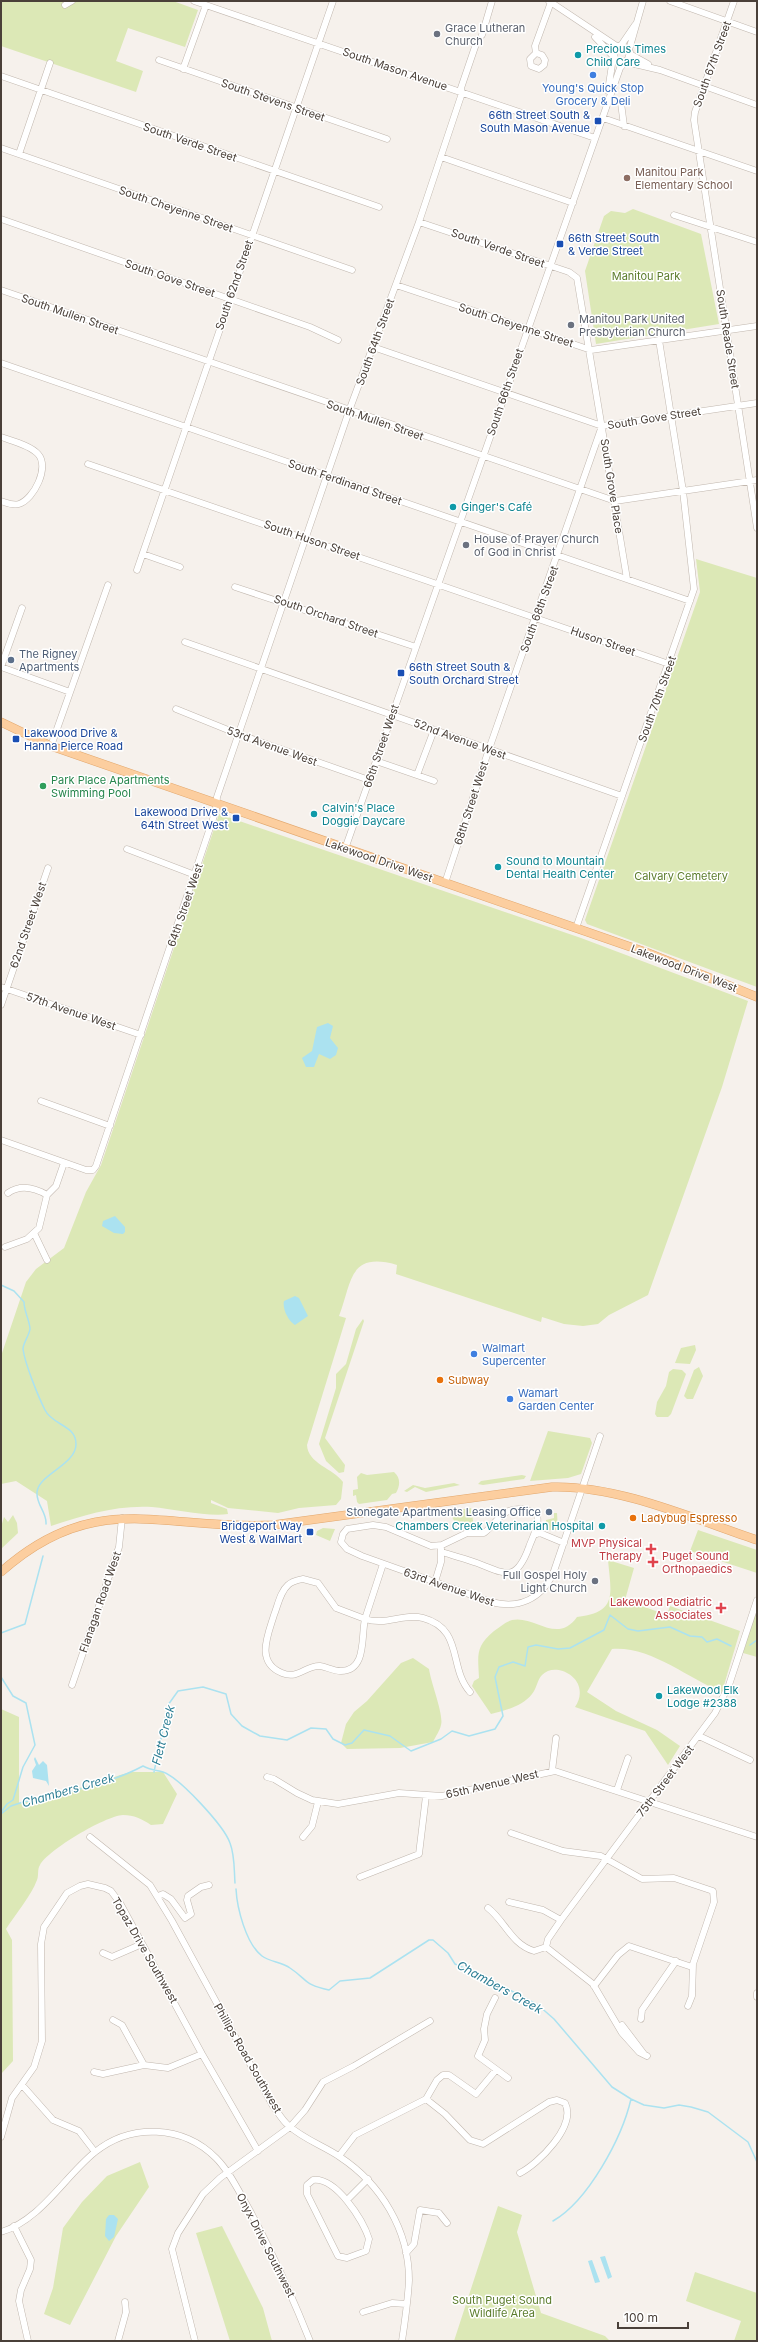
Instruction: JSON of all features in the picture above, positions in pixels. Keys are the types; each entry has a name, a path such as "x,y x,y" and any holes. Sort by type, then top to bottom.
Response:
{"main road":[{"name":"Lakewood Drive West","path":"1,722 51,746 648,953 757,997"},
{"path":"1,1572 52,1536 86,1524 122,1518 273,1525 544,1488 584,1488 618,1494 757,1540"}],"street":[{"path":"65,5 72,1"},
{"name":"South Mason Avenue","path":"194,1 595,138"},
{"name":"South 62nd Street","path":"137,570 333,1"},
{"path":"482,35 492,1"},
{"path":"536,53 535,46 550,1 575,20 607,48 618,62 625,62 660,70 757,105"},
{"path":"625,62 629,52 634,25 643,1"},
{"path":"670,1 757,32"},
{"name":"South 67th Street","path":"698,151 694,114 734,1"},
{"path":"183,69 206,5"},
{"path":"575,20 618,47 623,46 629,52 660,70"},
{"path":"613,57 614,50 618,47 634,25"},
{"name":"South 64th Street","path":"269,642 349,411 419,222 462,93 461,88 477,42"},
{"name":"South 66th Street","path":"603,118 613,57"},
{"name":"South Stevens Street","path":"159,60 387,139"},
{"name":"South 66th Street","path":"409,666 620,68 625,62"},
{"path":"19,154 50,63"},
{"name":"South Verde Street","path":"1,76 379,207"},
{"path":"621,103 624,126"},
{"path":"603,118 757,171"},
{"name":"South Cheyenne Street","path":"1,148 352,270"},
{"name":"South Reade Street","path":"698,151 739,406 754,480 757,528"},
{"path":"441,158 573,203"},
{"path":"674,215 757,242"},
{"name":"South Gove Street","path":"1,219 230,298 310,327 338,340"},
{"name":"South Verde Street","path":"419,222 576,276"},
{"name":"South Grove Place","path":"576,276 579,281 591,350 627,579"},
{"name":"South Cheyenne Street","path":"396,284 527,330 591,350 727,329 757,326"},
{"name":"South Mullen Street","path":"1,290 349,411 615,501 754,480"},
{"name":"South 70th Street","path":"576,928 669,664 694,585 683,491 659,340"},
{"name":"South Gove Street","path":"373,347 602,426 757,403"},
{"name":"South Ferdinand Street","path":"1,363 690,601"},
{"name":"South 68th Street","path":"506,700 581,490 602,426"},
{"path":"1,437 34,450 40,455 42,465 36,486 26,500 16,505 1,501"},
{"name":"South Huson Street","path":"88,464 536,618"},
{"path":"143,554 180,567"},
{"path":"51,746 108,585"},
{"name":"South Orchard Street","path":"235,587 416,647"},
{"path":"22,608 1,667 70,692"},
{"name":"Huson Street","path":"536,618 669,664"},
{"name":"52nd Avenue West","path":"185,642 622,796"},
{"name":"64th Street West","path":"64,1163 86,1170 93,1170 96,1166 195,875 238,734 269,642"},
{"name":"66th Street West","path":"345,848 409,666"},
{"name":"68th Street West","path":"445,883 506,700"},
{"name":"53rd Avenue West","path":"176,709 238,734 370,780"},
{"path":"417,775 434,730"},
{"path":"376,761 434,781"},
{"path":"127,849 195,875"},
{"name":"62nd Street West","path":"1,1005 4,988 48,868"},
{"name":"57th Avenue West","path":"4,988 141,1035"},
{"path":"40,1101 110,1126"},
{"path":"1,1140 64,1163 56,1186 47,1195 40,1225 34,1233 20,1242 5,1247"},
{"path":"8,1193 15,1189 25,1187 47,1195"},
{"path":"34,1233 47,1260"},
{"path":"536,1534 540,1533 564,1543 584,1488 600,1436"},
{"path":"435,1582 442,1552 439,1546 465,1533 484,1533 497,1518 512,1510 534,1512 538,1518 536,1534 522,1564 514,1571 506,1573 494,1572 475,1562 442,1552"},
{"name":"Flanagan Road West","path":"72,1685 119,1547 122,1518"},
{"name":"63rd Avenue West","path":"439,1546 426,1545 378,1525 350,1528 342,1535 341,1542 346,1549 383,1564 491,1602 515,1605 530,1600 544,1588 553,1574 564,1543"},
{"path":"383,1564 365,1619 361,1655 357,1663 347,1670 339,1671 317,1666 299,1674 287,1675 274,1669 266,1658 266,1642 280,1599 286,1587 295,1581 305,1579 316,1582 336,1608 365,1619 384,1622 417,1617 438,1626 450,1637 460,1676 470,1692"},
{"name":"75th Street West","path":"546,1947 548,1939 561,1920 699,1736 726,1691 757,1600"},
{"path":"699,1736 750,1760"},
{"path":"552,1771 556,1738"},
{"path":"617,1790 628,1758"},
{"name":"65th Avenue West","path":"267,1777 318,1802 352,1803 399,1793 426,1796 458,1793 552,1771 565,1773 757,1837"},
{"path":"360,1877 418,1855 421,1848 426,1796"},
{"path":"303,1837 312,1826 318,1802"},
{"path":"511,1833 557,1849 598,1855 642,1879 674,1878 708,1888 714,1895 714,1902 692,1967 692,1996 688,2006"},
{"name":"Phillips Road Southwest","path":"90,1837 150,1885 158,1896 273,2106 290,2127 338,2156 368,2179 378,2190 392,2213 406,2253 409,2281 402,2341"},
{"name":"Topaz Drive Southwest","path":"1,2137 12,2098 34,2067 42,2041 42,1934 47,1921 67,1893 80,1886 88,1884 111,1891 120,1903 202,2054 258,2151"},
{"path":"158,1896 163,1894 168,1896 185,1918 190,1914 187,1900 188,1896 201,1887 209,1885"},
{"path":"510,1902 543,1910 561,1920"},
{"path":"488,1908 498,1917 512,1936 524,1946 536,1951 546,1947 594,1986 599,1988 625,2030 645,2055"},
{"path":"103,1952 112,1957 142,1944"},
{"path":"594,1986 618,1955 627,1946 692,1967"},
{"path":"641,2019 642,2010 676,1961"},
{"path":"495,1998 487,2014 484,2029 485,2040 478,2054 479,2057 508,2078"},
{"path":"113,2020 122,2025 144,2065"},
{"path":"196,2341 172,2249 178,2233 204,2194 228,2173 290,2127 304,2110 323,2082 354,2066 430,2021"},
{"path":"94,2072 103,2074 144,2065 173,2068 202,2054"},
{"path":"338,2156 355,2135 417,2102 426,2099 437,2080 443,2075 449,2075 472,2091 478,2093 496,2070"},
{"path":"22,2085 53,2120 76,2129 95,2152"},
{"path":"426,2099 450,2118 470,2140 483,2144 549,2102 556,2100 565,2104 567,2110 566,2122 560,2134 544,2155 520,2173"},
{"name":"Onyx Drive Southwest","path":"1,2232 31,2215 95,2152 122,2136 158,2131 193,2141 209,2151 228,2173 277,2262 310,2341"},
{"path":"347,2200 368,2179"},
{"path":"313,2180 322,2181 347,2200 356,2212 369,2239 366,2251 347,2258 340,2257 336,2253 306,2194 307,2187 313,2180"},
{"path":"406,2253 414,2244 418,2214 422,2210 439,2213 447,2223"},
{"path":"14,2226 30,2260 30,2269 21,2290 19,2301 28,2341"},
{"path":"118,2341 126,2312 125,2302"},
{"path":"363,2312 392,2303 406,2304"}],"green space":[{"path":"1,1 173,1 198,10 185,47 128,28 116,61 143,71 136,92 1,46"},
{"name":"Manitou Park","path":"633,209 701,234 719,324 596,344 585,271 604,216 611,211 625,213"},
{"name":"Calvary Cemetery","path":"696,559 757,578 757,987 587,924 585,920 700,592"},
{"path":"219,814 581,938 748,1001 722,1087 648,1295 609,1315 598,1324 583,1326 564,1324 542,1317 541,1322 396,1274 397,1265 381,1262 369,1262 361,1266 354,1273 350,1282 339,1316 346,1318 307,1445 308,1451 312,1457 339,1477 343,1482 341,1499 336,1505 299,1508 278,1513 228,1508 211,1500 211,1503 227,1509 228,1514 201,1514 152,1507 139,1507 113,1509 51,1526 47,1501 16,1481 1,1484 1,1356 26,1282 36,1269 64,1248 86,1192 101,1165"},
{"path":"363,1319 364,1321 325,1438 345,1465 344,1472 339,1473 326,1461 319,1444 336,1388 336,1374 346,1364 356,1329"},
{"path":"695,1345 696,1350 690,1364 675,1363 681,1348"},
{"path":"699,1367 703,1376 693,1399 687,1399 684,1396 694,1370"},
{"path":"673,1369 682,1370 686,1374 671,1414 668,1417 657,1417 655,1414 657,1402 666,1386 669,1372"},
{"path":"548,1431 590,1438 592,1443 581,1474 568,1478 530,1481"},
{"path":"394,1472 398,1477 399,1482 396,1493 392,1494 387,1500 359,1504 357,1502 356,1495 353,1496 353,1490 358,1489 357,1477 361,1473 367,1475"},
{"path":"522,1475 526,1476 524,1479 483,1485 478,1484 481,1481"},
{"path":"454,1483 460,1485 426,1492 415,1487 407,1492 404,1491 413,1485 425,1488"},
{"path":"471,1508 474,1527 465,1526 459,1529 452,1517 452,1511"},
{"path":"554,1513 557,1513 558,1530 546,1530 546,1520 554,1518"},
{"path":"13,1515 17,1523 18,1533 1,1549 1,1527 4,1517 8,1522"},
{"path":"323,1528 335,1529 330,1541 316,1535 317,1531"},
{"path":"698,1530 757,1550 757,1573 690,1551"},
{"path":"608,1560 634,1568 625,1600 667,1615 670,1606 740,1631 722,1692 641,1652 626,1649 612,1649 587,1692 616,1711 657,1730 680,1746 668,1765 645,1731 575,1707 580,1693 579,1687 574,1678 564,1671 547,1671 540,1677 532,1694 524,1702 514,1707 491,1714 472,1686 474,1681 479,1678 478,1657 481,1647 494,1631 505,1623 512,1620 521,1620 554,1629 562,1629 569,1625 577,1617 590,1615 600,1611 606,1606 610,1592"},
{"path":"757,1607 757,1657 743,1653"},
{"path":"413,1658 429,1669 441,1714 441,1725 433,1742 400,1748 347,1749 341,1743 346,1724 354,1712 367,1701 401,1663"},
{"path":"1,1709 19,1717 19,1803 98,1783 131,1772 163,1772 177,1794 163,1824 151,1825 141,1819 131,1816 123,1815 115,1817 91,1827 65,1843 54,1851 40,1865 38,1878 34,1886 27,1899 6,1929 12,1940 13,2061 1,2074"},
{"path":"140,2162 149,2187 116,2236 70,2325 44,2314 53,2288 63,2228 82,2202 107,2176"},
{"name":"South Puget Sound Wildlife Area","path":"498,2206 522,2215 517,2232 541,2313 605,2336 610,2341 454,2341"},
{"path":"222,2226 263,2308 272,2341 230,2341 196,2233"},
{"path":"695,2272 757,2293 757,2341 734,2341 741,2321 686,2301"}],"water":[{"path":"328,1023 333,1026 330,1038 338,1048 336,1055 330,1059 319,1054 314,1067 306,1067 302,1058 312,1051 317,1027"},
{"path":"115,1216 125,1227 125,1232 123,1234 114,1233 102,1226 103,1221"},
{"path":"295,1296 299,1298 308,1316 295,1325 292,1323 285,1311 284,1301"},
{"path":"35,1757 39,1765 43,1761 47,1765 49,1786 46,1781 33,1778 32,1771 36,1765 34,1759"},
{"path":"109,2215 114,2215 118,2219 114,2237 109,2241 105,2236 106,2219"},
{"path":"605,2256 612,2277 608,2279 600,2257"},
{"path":"592,2260 600,2282 595,2283 588,2261"}],"waterway":[{"path":"1,1285 14,1291 24,1302 30,1329 23,1347 24,1355 32,1380 45,1410 48,1415 68,1429 75,1438 76,1444 70,1458 50,1474 39,1486 37,1497 45,1516 46,1524"},
{"path":"1,1633 25,1624 43,1556"},
{"name":"Flett Creek","path":"154,1772 168,1705 178,1691 203,1687 226,1694 231,1714 242,1726 260,1736 287,1740 311,1728 326,1729 333,1739 345,1745 352,1743 364,1730 390,1736 411,1751 441,1739 452,1731 469,1736 495,1729 503,1716 495,1677 499,1667 513,1662 525,1666 528,1647 536,1645 558,1649 570,1648 604,1630 610,1615 628,1629 638,1631 670,1627 690,1636 702,1637 707,1642 717,1639 731,1646"},
{"name":"Flett Creek","path":"750,1645 757,1640"},
{"path":"1,1677 13,1696 26,1703 35,1745 23,1767 13,1800 7,1804 1,1812"},
{"name":"Chambers Creek","path":"1,1814 11,1806 100,1783 116,1778 143,1766 171,1776 201,1803 211,1815 226,1835 232,1848 235,1883"},
{"name":"Chambers Creek","path":"236,1889 238,1906 243,1925 251,1943 256,1950 265,1958 287,1966 310,1984 329,1990 340,1981 370,1978 429,1940 433,1940 448,1953 455,1964 481,1975 538,2005 554,2019 612,2087 644,2105 664,2108 679,2105 708,2112 748,2142 757,2162"},
{"path":"553,2221 566,2212 579,2199 602,2167 620,2132 631,2099"}],"place":[{"name":"Grace Lutheran Church","path":"437,34"},
{"name":"Precious Times Child Care","path":"578,55"},
{"name":"Young's Quick Stop Grocery & Deli","path":"593,75"},
{"name":"66th Street South & South Mason Avenue","path":"598,121"},
{"name":"Manitou Park Elementary School","path":"627,178"},
{"name":"66th Street South & Verde Street","path":"560,244"},
{"name":"Manitou Park United Presbyterian Church","path":"571,325"},
{"name":"Ginger's Café","path":"453,507"},
{"name":"House of Prayer Church of God in Christ","path":"466,545"},
{"name":"The Rigney Apartments","path":"11,660"},
{"name":"66th Street South & South Orchard Street","path":"401,673"},
{"name":"Lakewood Drive & Hanna Pierce Road","path":"16,739"},
{"name":"Park Place Apartments Swimming Pool","path":"43,786"},
{"name":"Calvin's Place Doggie Daycare","path":"314,814"},
{"name":"Lakewood Drive & 64th Street West","path":"236,818"},
{"name":"Sound to Mountain Dental Health Center","path":"498,867"},
{"name":"Walmart Supercenter","path":"474,1354"},
{"name":"Subway","path":"440,1380"},
{"name":"Wamart Garden Center","path":"510,1399"},
{"name":"Stonegate Apartments Leasing Office","path":"549,1512"},
{"name":"Ladybug Espresso","path":"633,1518"},
{"name":"Chambers Creek Veterinarian Hospital","path":"602,1526"},
{"name":"Bridgeport Way West & WalMart","path":"310,1532"},
{"name":"MVP Physical Therapy","path":"651,1549"},
{"name":"Puget Sound Orthopaedics","path":"653,1562"},
{"name":"Full Gospel Holy Light Church","path":"595,1581"},
{"name":"Lakewood Pediatric Associates","path":"721,1608"},
{"name":"Lakewood Elk Lodge #2388","path":"659,1696"}]}
